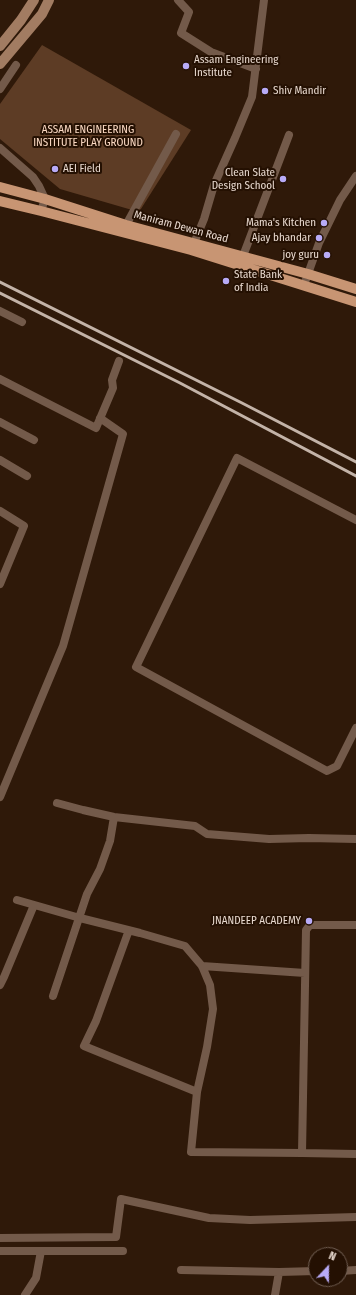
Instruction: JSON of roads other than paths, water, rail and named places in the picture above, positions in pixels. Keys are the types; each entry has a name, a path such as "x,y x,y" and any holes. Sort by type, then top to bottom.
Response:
{"main road":[{"path":"0,64 42,14 49,0"},
{"path":"0,46 22,20 33,2"},
{"name":"Maniram Dewan Road","path":"0,188 45,199 192,246 356,302"},
{"name":"Maniram Dewan Road","path":"0,201 192,246 243,256 356,289"}],"street":[{"path":"178,0 189,12 181,34 211,52 256,69"},
{"path":"192,246 204,219 214,185 252,97 264,0"},
{"path":"0,89 16,65"},
{"path":"126,225 176,134"},
{"path":"243,256 289,135"},
{"path":"0,148 33,177 39,186 45,199 41,211"},
{"path":"304,285 319,243 340,200 356,176"},
{"path":"0,311 22,322"},
{"path":"0,379 96,428 113,388 112,380 119,361"},
{"path":"0,797 63,646 123,434 100,418"},
{"path":"0,422 34,440"},
{"path":"356,520 237,458 136,667 327,771 337,766 356,728"},
{"path":"0,460 27,476"},
{"path":"0,511 24,526 0,584"},
{"path":"57,803 114,817 195,826 207,834 269,839 356,839"},
{"path":"53,996 87,894 100,869 110,841 114,817"},
{"path":"17,900 185,946 202,966 210,985 213,1009 208,1047 197,1092 191,1152 356,1154"},
{"path":"0,985 34,905"},
{"path":"302,1153 306,930 310,925 356,925"},
{"path":"129,930 96,1021 84,1046 197,1092"},
{"path":"202,966 305,973"},
{"path":"0,1238 116,1237 122,1199 209,1218 250,1220 356,1217"},
{"path":"0,1251 123,1251"},
{"path":"25,1295 36,1278 41,1251"},
{"path":"181,1270 308,1271"},
{"path":"275,1295 280,1272"}],"railway":[{"path":"0,282 242,403 356,462"},
{"path":"0,293 180,383 356,476"}],"place":[{"name":"Assam Engineering Institute","path":"186,66"},
{"name":"Shiv Mandir","path":"265,91"},
{"name":"AEI Field","path":"55,169"},
{"name":"Clean Slate Design School","path":"283,179"},
{"name":"Mama's Kitchen","path":"324,223"},
{"name":"Ajay bhandar","path":"319,238"},
{"name":"joy guru","path":"327,255"},
{"name":"State Bank of India","path":"226,281"},
{"name":"JNANDEEP ACADEMY","path":"309,921"}],"park label":[{"name":"ASSAM ENGINEERING INSTITUTE PLAY GROUND","path":"88,136"}]}
